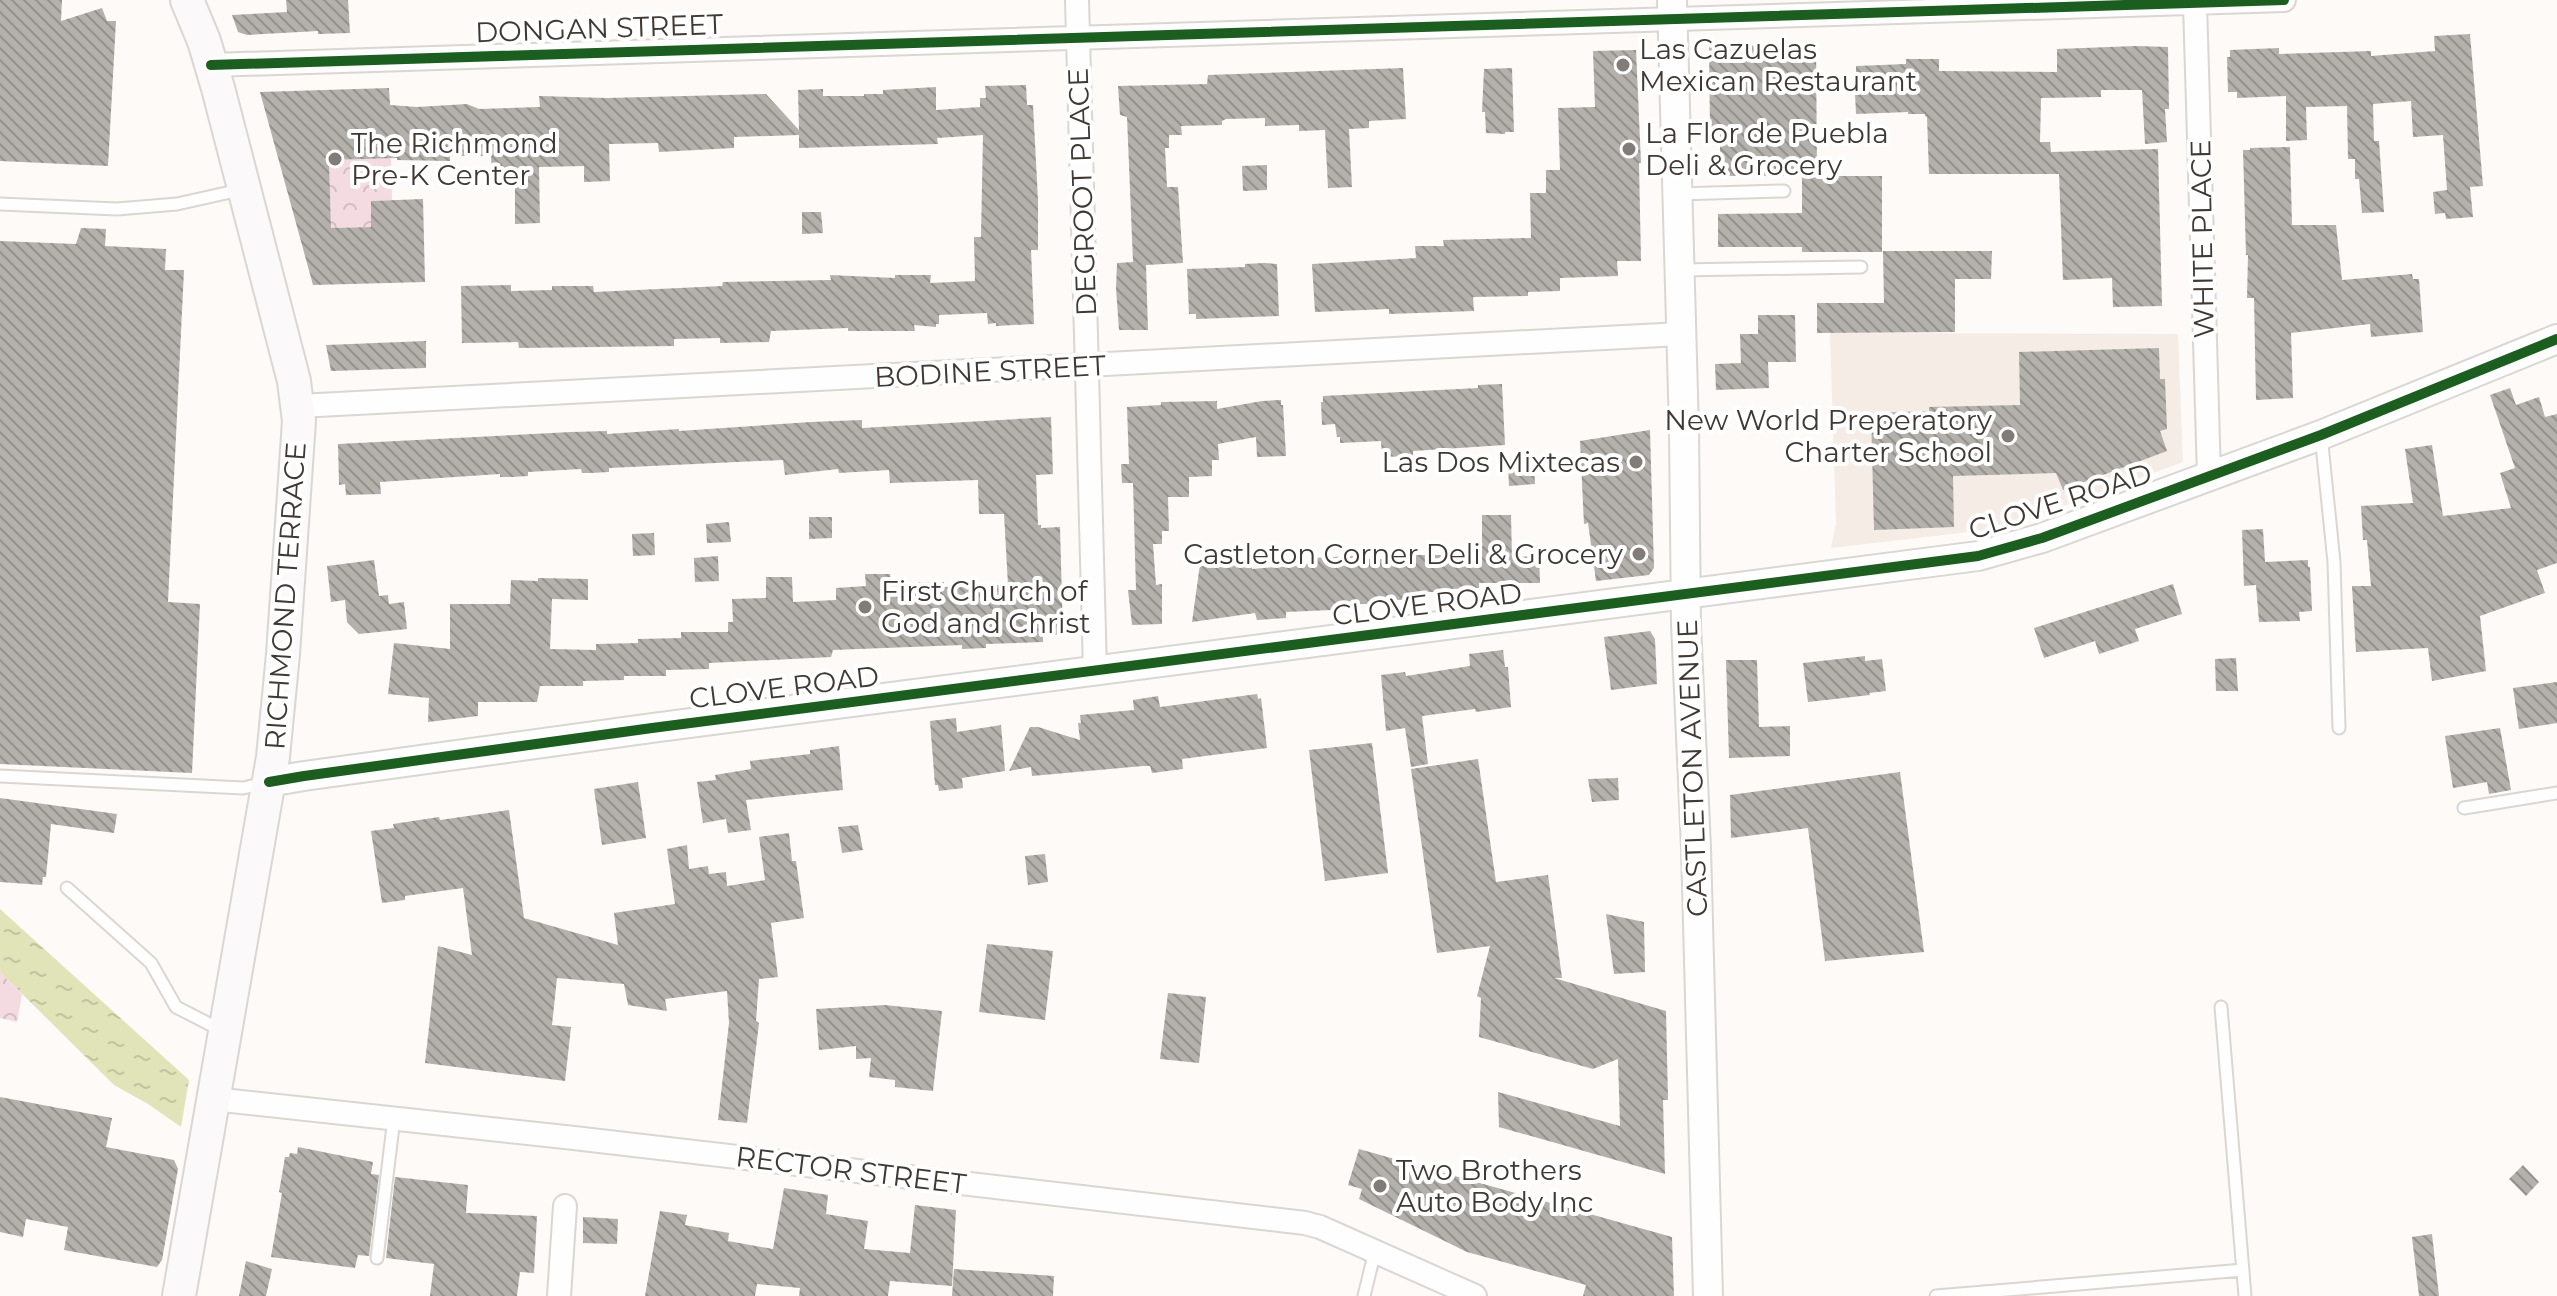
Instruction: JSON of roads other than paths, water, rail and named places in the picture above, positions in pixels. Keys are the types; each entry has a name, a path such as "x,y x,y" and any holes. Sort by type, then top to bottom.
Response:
{"main road":[{"name":"RICHMOND TERRACE","path":"179,1296 269,782 283,654 299,406 211,65 187,0"}],"street":[{"name":"DEGROOT PLACE","path":"1077,0 1095,671"},
{"name":"DONGAN STREET","path":"211,65 1078,37 1672,10 2284,0"},
{"name":"WHITE PLACE","path":"2195,3 2209,476"},
{"name":"CASTLETON AVENUE","path":"1672,10 1708,1296"},
{"name":"BODINE STREET","path":"299,406 1681,334"},
{"name":"CLOVE ROAD","path":"269,782 595,735 1961,559 2042,538 2321,435 2557,339"},
{"name":"RECTOR STREET","path":"213,1099 1305,1223 1475,1296"},
{"path":"559,1296 565,1206"}],"lane":[{"path":"0,204 117,209 177,204 244,189"},
{"path":"1677,194 1784,191"},
{"path":"1680,270 1861,267"},
{"path":"2321,435 2334,562 2339,728"},
{"path":"0,776 243,788 269,782"},
{"path":"2464,808 2557,793"},
{"path":"67,888 151,963 176,1007 225,1031"},
{"path":"2221,1007 2245,1296"},
{"path":"377,1258 394,1118"},
{"path":"1364,1296 1375,1251"},
{"path":"1936,1296 2048,1291 2243,1270"}],"water":[{"path":"0,909 189,1080 181,1127 114,1085 0,972"}],"place":[{"name":"Las Cazuelas Mexican Restaurant","path":"1623,65"},
{"name":"La Flor de Puebla Deli & Grocery","path":"1629,149"},
{"name":"The Richmond Pre-K Center","path":"335,159"},
{"name":"New World Preperatory Charter School","path":"2008,436"},
{"name":"Las Dos Mixtecas","path":"1636,462"},
{"name":"Castleton Corner Deli & Grocery","path":"1639,554"},
{"name":"First Church of God and Christ","path":"865,607"},
{"name":"Two Brothers Auto Body Inc","path":"1380,1186"}]}
